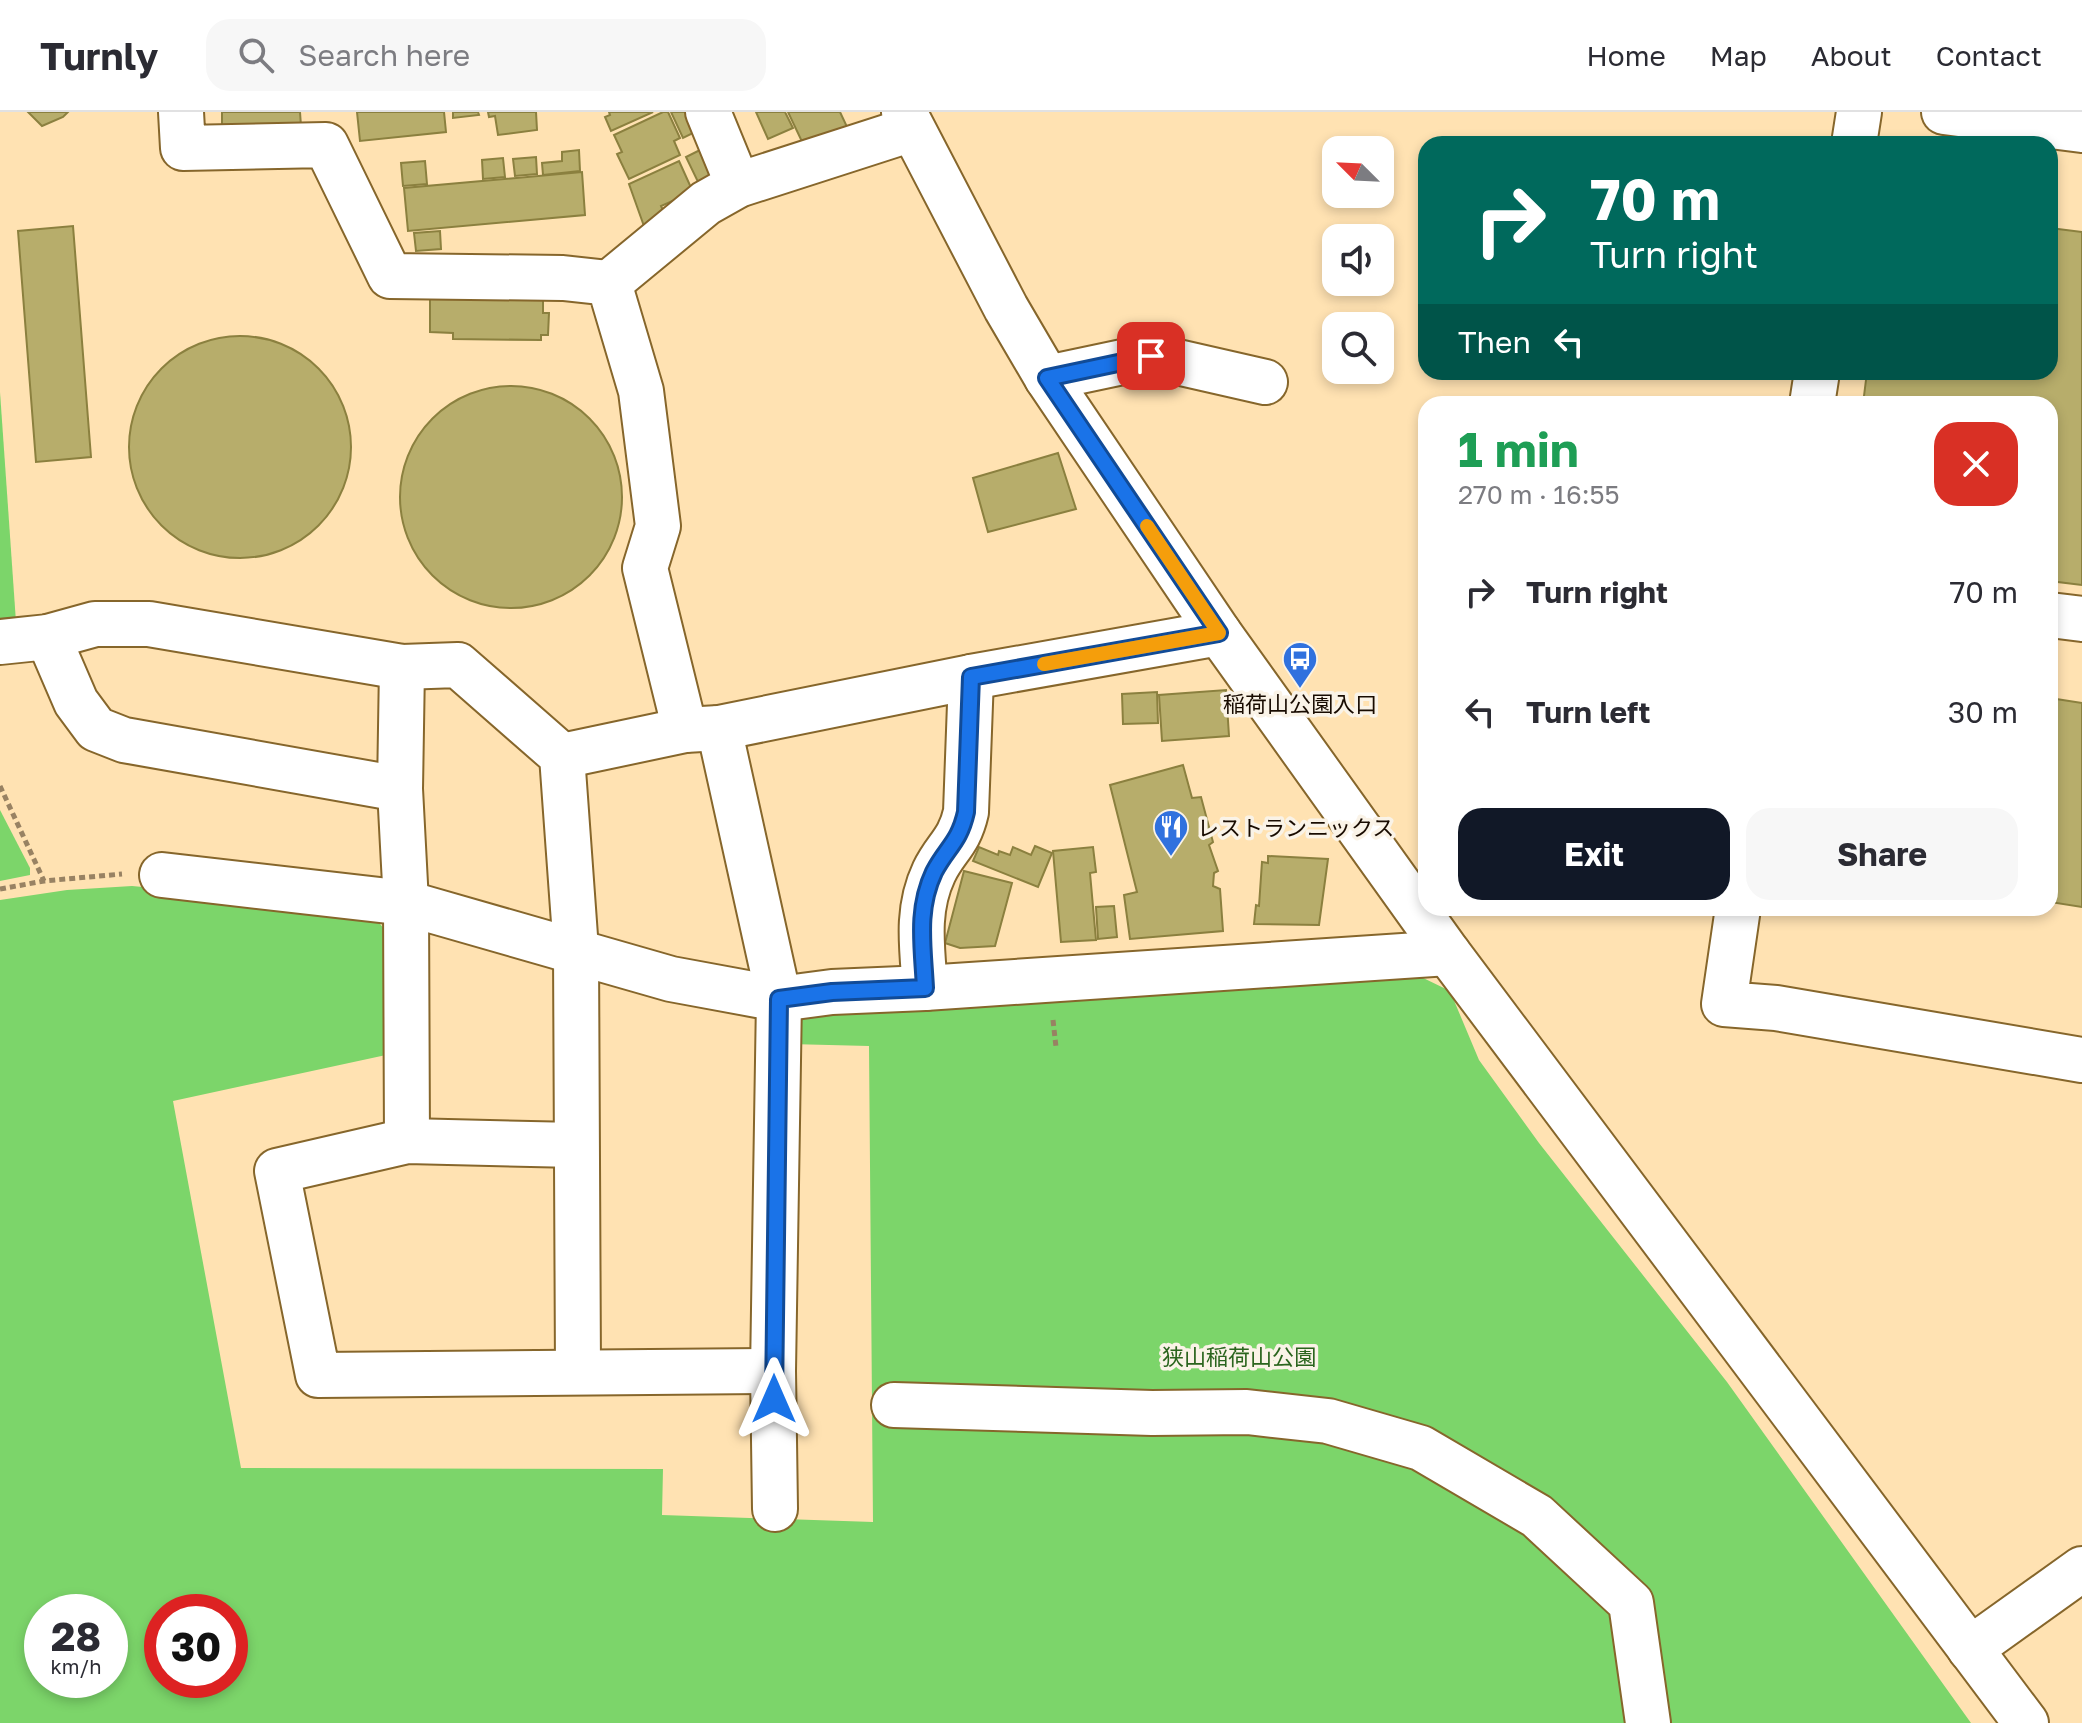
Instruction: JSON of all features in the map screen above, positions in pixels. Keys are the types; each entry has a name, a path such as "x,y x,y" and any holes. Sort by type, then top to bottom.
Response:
{"street":[{"path":"181,112 183,148 326,145 390,276 563,278 609,283 706,203 738,185 908,121 1006,308 1047,378 1219,633 1418,911"},
{"path":"708,112 738,185"},
{"path":"1855,136 1859,112"},
{"path":"1944,112 2082,130"},
{"path":"609,283 641,391 658,526 645,568 702,729 779,999 773,1371 775,1509"},
{"path":"1047,378 1151,356 1265,382"},
{"path":"2058,616 2082,619"},
{"path":"0,642 48,637 95,624 149,624 402,667 458,665 562,756 576,950 578,1371"},
{"path":"562,756 1219,633"},
{"path":"48,637 76,702 96,729 124,740 400,789"},
{"path":"402,667 400,789 406,903 407,1141"},
{"path":"925,988 922,902 936,869 961,834 964,823 971,677"},
{"path":"162,875 406,903 671,979 779,999 832,992 1448,953"},
{"path":"1422,916 2026,1723"},
{"path":"1737,916 1724,1004 1776,1008 2082,1060"},
{"path":"576,1145 407,1141 277,1171 318,1375 773,1371"},
{"path":"894,1405 1152,1413 1247,1412 1328,1421 1421,1448 1537,1516 1631,1603 1648,1723"},
{"path":"1970,1649 2082,1569"}],"path":[{"path":"0,786 44,881"},
{"path":"0,889 44,881 120,874 162,875"},
{"path":"1052,1011 1056,1047"}],"green space":[{"path":"0,392 16,622 0,624"},
{"path":"0,810 30,868 30,875 0,881"},
{"name":"狭山稲荷山公園","path":"132,886 369,911 386,931 386,1055 173,1101 241,1468 663,1469 662,1515 873,1522 869,1046 789,1044 788,1030 811,1008 1415,974 1450,991 1479,1060 1539,1143 1727,1382 1971,1723 0,1723 0,900 67,890"}],"building":[{"path":"28,112 68,112 42,126"},
{"path":"222,112 300,112 301,126 222,128"},
{"path":"357,112 444,112 446,132 360,141"},
{"path":"453,112 478,112 479,115 453,118"},
{"path":"488,112 536,112 537,130 498,135 495,116 489,117"},
{"path":"609,112 653,112 611,131 605,117 610,115"},
{"path":"668,112 680,138 674,141 680,155 629,179 617,154 622,152 614,135"},
{"path":"671,112 688,112 697,131 683,138"},
{"path":"756,112 785,112 793,128 768,139"},
{"path":"788,112 840,112 848,129 805,148"},
{"path":"706,147 714,176 699,184 686,157"},
{"path":"579,150 580,171 543,175 542,163 562,161 562,152"},
{"path":"536,157 537,174 515,176 513,159"},
{"path":"503,158 505,177 483,179 482,160"},
{"path":"425,161 427,184 403,186 401,163"},
{"path":"679,161 693,192 661,206 667,219 645,229 629,184"},
{"path":"582,172 585,215 408,231 404,188"},
{"path":"73,226 91,457 36,462 18,231"},
{"path":"2058,229 2082,232 2082,585 2058,582 2058,396 1864,396 1866,380 2058,380"},
{"path":"440,231 441,249 416,251 414,233"},
{"path":"543,288 543,313 549,313 548,335 541,335 541,340 453,339 453,333 430,332 430,292"},
{"path":"240,336 262,338 282,345 302,355 318,369 332,385 342,405 349,425 349,469 342,489 332,509 318,525 302,539 282,549 262,556 240,558 218,556 198,549 178,539 162,525 148,509 138,489 131,469 129,447 131,425 138,405 148,385 162,369 178,355 198,345 218,338"},
{"path":"511,386 533,388 553,395 573,405 589,419 603,435 613,455 620,475 620,519 613,539 603,559 589,575 573,589 553,599 533,606 511,608 489,606 469,599 449,589 433,575 419,559 409,539 402,519 400,497 402,475 409,455 419,435 433,419 449,405 469,395 489,388"},
{"path":"1058,453 1076,509 988,532 973,478"},
{"path":"1226,690 1229,736 1162,741 1159,695"},
{"path":"1157,692 1158,723 1123,724 1122,694"},
{"path":"2058,699 2082,703 2082,907 2058,903"},
{"name":"レストランニックス","path":"1183,765 1192,798 1201,797 1213,842 1209,845 1218,871 1214,873 1213,886 1220,889 1223,931 1130,939 1124,895 1137,892 1110,785"},
{"path":"1035,846 1052,853 1038,887 973,861 979,847 998,855 999,851 1010,855 1013,847 1031,855"},
{"path":"1093,847 1096,872 1090,873 1096,940 1061,942 1053,851"},
{"path":"1268,856 1328,859 1319,925 1254,924 1256,905 1259,906 1262,862 1268,863"},
{"path":"964,871 1012,883 995,946 960,948 945,943"},
{"path":"1114,906 1117,937 1098,939 1096,907"}],"slow traffic":[{"path":"1044,664 1219,633 1147,526"}],"place":[{"name":"稲荷山公園入口","path":"1300,690"},
{"name":"レストランニックス","path":"1171,858"}],"route":[{"path":"774,1399 779,999 832,992 925,988 922,902 936,869 961,834 966,812 971,677 1219,633 1047,378 1151,356"}]}
